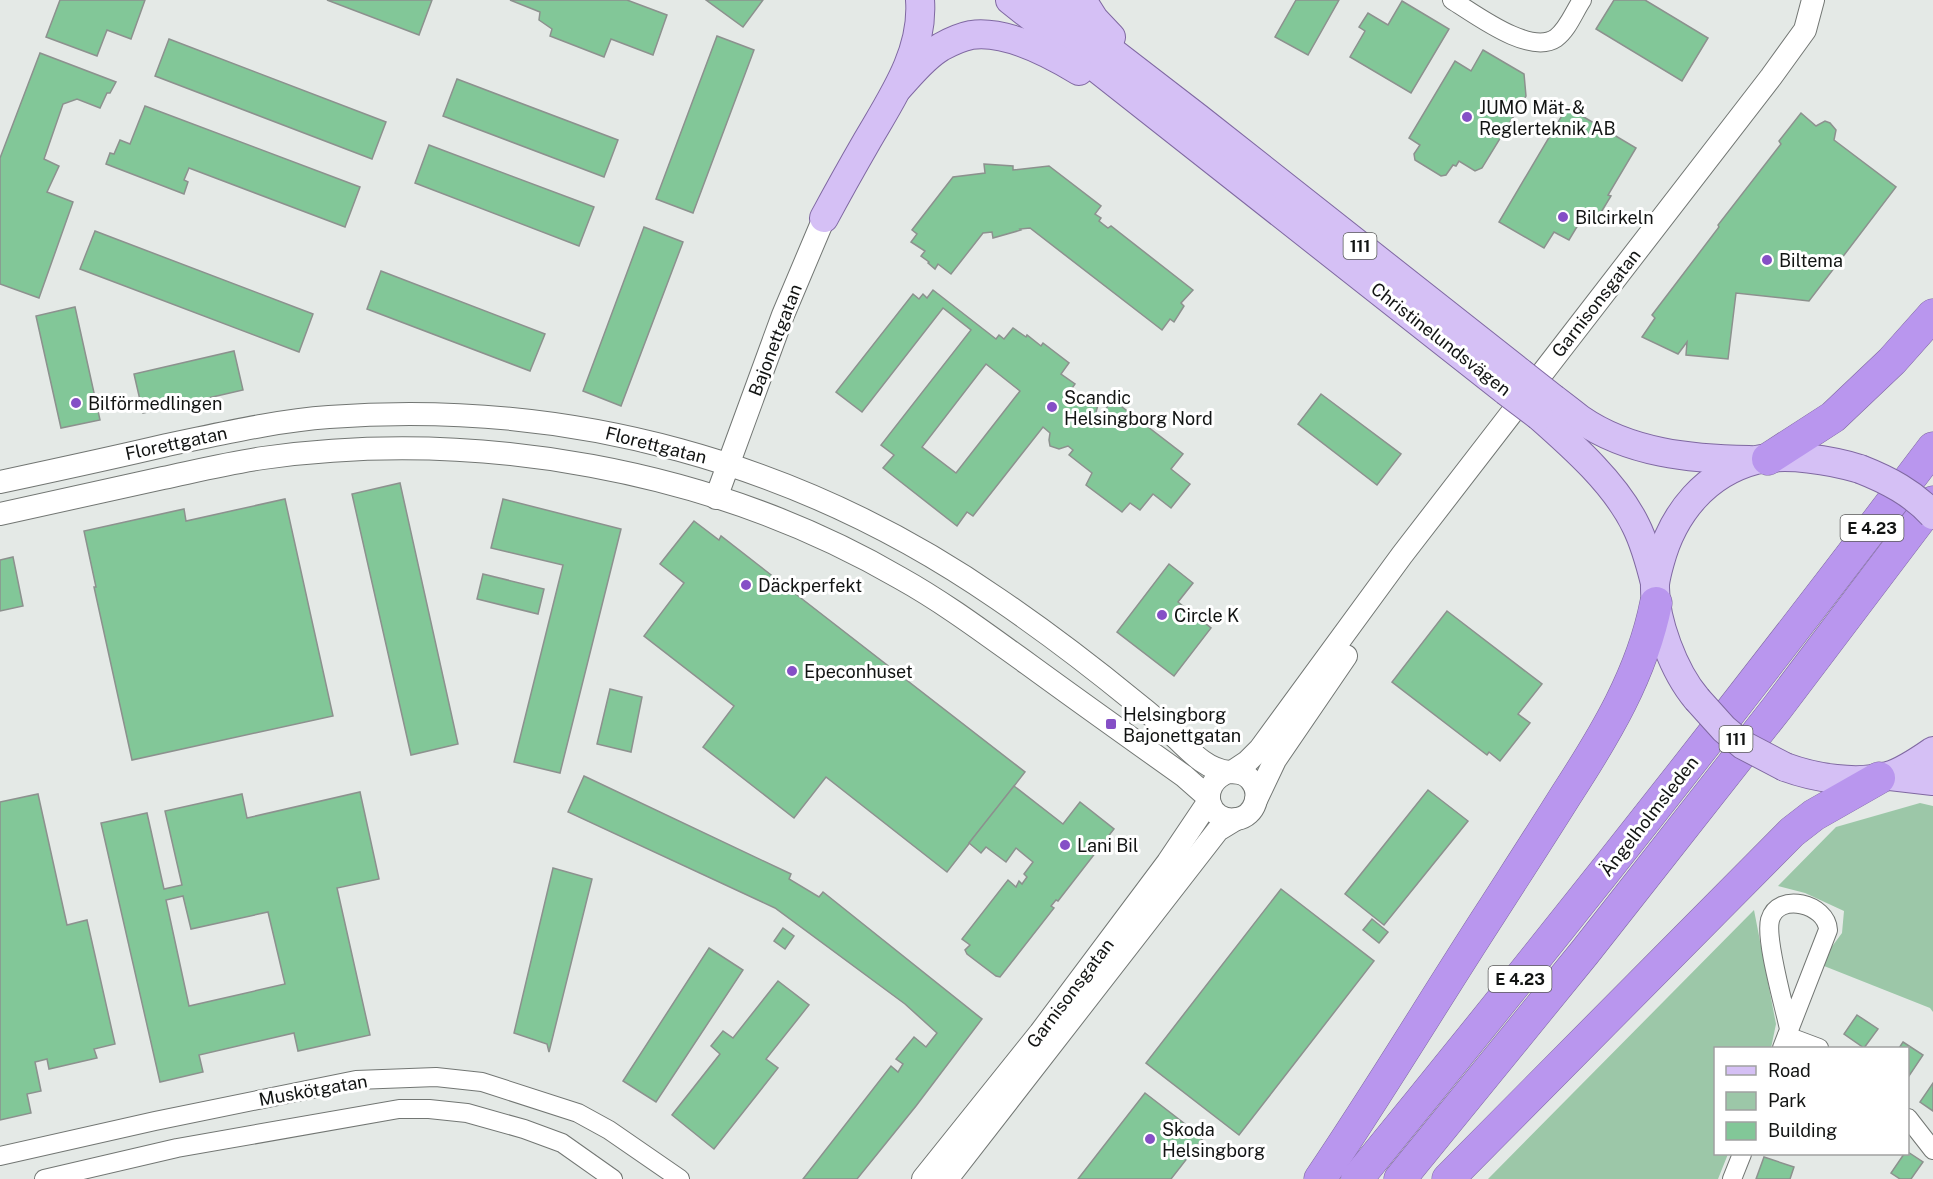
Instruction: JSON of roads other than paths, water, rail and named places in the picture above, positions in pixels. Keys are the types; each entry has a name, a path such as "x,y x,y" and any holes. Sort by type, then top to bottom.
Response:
{"highway":[{"path":"1763,459 1833,417 1892,361 1933,315"},
{"name":"Ängelholmsleden","path":"1358,1179 1526,973 1680,777 1812,608 1933,447"},
{"name":"Ängelholmsleden","path":"1400,1179 1593,943 1777,708 1933,502"},
{"path":"1320,1179 1370,1106 1430,1007 1586,765 1611,722 1638,668 1651,630 1656,593"},
{"path":"1448,1179 1792,832 1814,815 1884,777"}],"main road":[{"path":"824,218 898,88 919,31 920,0"},
{"name":"Christinelundsvägen","path":"1010,0 1237,178 1546,407 1604,432 1663,453 1689,457 1763,459"},
{"name":"Christinelundsvägen","path":"1045,0 1198,118 1514,382"},
{"path":"1082,0 1094,19 1198,118"},
{"path":"898,88 925,60 939,48 955,39 972,35 990,35 1008,39 1032,46 1075,69 1237,178"},
{"name":"Christinelundsvägen","path":"1546,407 1559,434 1599,475 1626,508 1644,545 1656,593"},
{"path":"1656,593 1664,548 1671,530 1690,501 1718,477 1737,467 1763,459"},
{"name":"111","path":"1763,459 1821,459 1860,469 1884,478 1906,491 1933,515"},
{"name":"111","path":"1656,593 1661,626 1682,676 1697,699 1724,729 1743,745 1785,767 1816,776 1844,780 1884,777 1933,781"},
{"path":"1884,777 1933,751"}],"street":[{"path":"1452,0 1517,38 1530,43 1543,43 1554,39 1562,32 1582,0"},
{"name":"Garnisonsgatan","path":"922,1179 1040,1033 1168,862 1209,800 1209,791 1215,779 1247,762 1260,749 1402,555 1772,77 1792,49 1811,11 1825,0"},
{"name":"Bajonettgatan","path":"716,498 783,315 824,218"},
{"name":"Florettgatan","path":"0,482 240,429 329,417 455,415 524,419 649,441 728,464 824,501 931,555 999,599 1074,654 1132,699 1204,763 1230,772"},
{"name":"Florettgatan","path":"0,514 238,462 299,454 392,448 512,453 626,472 716,498 805,531 842,547 903,579 973,625 1184,776 1209,800"},
{"name":"Garnisonsgatan","path":"947,1179 1218,830 1250,813 1275,760 1374,612 1402,555"},
{"path":"1230,772 1243,774 1252,781 1256,800"},
{"path":"1209,800 1217,814 1226,819 1236,819"},
{"path":"1786,905 1802,905 1823,916 1828,930 1786,1038 1770,942 1770,924 1772,914 1777,908 1786,905"},
{"path":"1786,1038 1816,1047"},
{"name":"Muskötgatan","path":"0,1156 356,1080 436,1077 482,1082 578,1113 609,1130 680,1179"},
{"name":"Muskötgatan","path":"44,1179 177,1148 399,1109 429,1109 467,1113 494,1119 562,1143 613,1179"},
{"path":"1909,1119 1933,1150"},
{"path":"1732,1179 1742,1155"}],"place":[{"name":"JUMO Mät- & Reglerteknik AB","path":"1467,117"},
{"name":"Bilcirkeln","path":"1563,217"},
{"name":"Biltema","path":"1767,260"},
{"name":"Bilförmedlingen","path":"76,403"},
{"name":"Scandic Helsingborg Nord","path":"1052,407"},
{"name":"Däckperfekt","path":"746,585"},
{"name":"Circle K","path":"1162,615"},
{"name":"Epeconhuset","path":"792,671"},
{"name":"Helsingborg Bajonettgatan","path":"1111,724"},
{"name":"Lani Bil","path":"1065,845"},
{"name":"Skoda Helsingborg","path":"1150,1139"}]}
